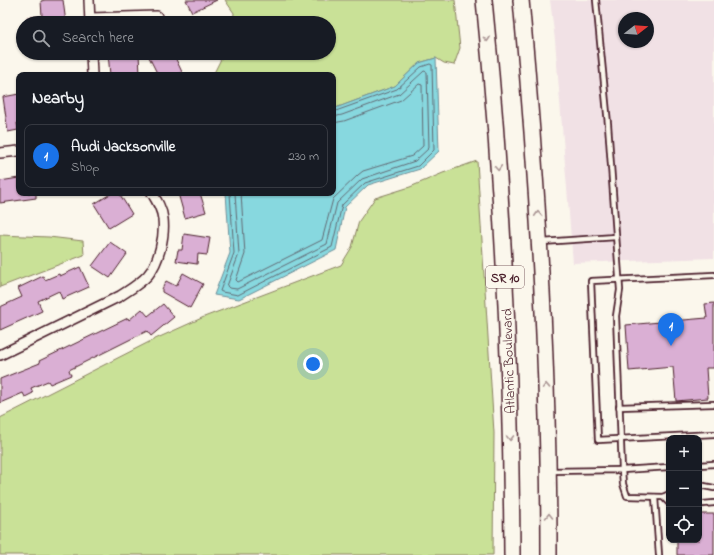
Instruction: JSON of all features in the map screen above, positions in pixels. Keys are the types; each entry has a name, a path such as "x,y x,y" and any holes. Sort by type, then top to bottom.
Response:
{"highway":[{"name":"Atlantic Boulevard","path":"484,0 494,107 506,302 510,400 512,555"},
{"name":"SR 10","path":"521,0 540,242 547,395 548,555"}],"street":[{"path":"89,0 90,16"},
{"path":"91,60 92,72"},
{"path":"0,153 16,151"},
{"path":"0,355 127,291 148,275 160,251 164,230 160,206 154,196"}],"lane":[{"path":"596,0 608,124 620,290 616,316 623,484 627,496 663,497 666,496"},
{"path":"540,242 616,237"},
{"path":"714,276 591,281 598,440 714,434"},
{"path":"619,407 714,404"},
{"path":"702,465 714,464"},
{"path":"548,471 622,470 666,467"},
{"path":"702,486 714,488"},
{"path":"655,497 659,555"},
{"path":"663,497 666,500"},
{"path":"703,504 714,503"}],"shaded area":[{"path":"550,0 714,0 714,258 573,263 555,40"}],"green space":[{"path":"225,0 455,0 460,48 454,65 444,63 436,58 419,63 395,86 336,108 336,72 214,72 220,60 336,60 336,16 234,16 234,13"},
{"path":"477,161 494,433 493,555 0,555 0,418 153,340 204,317 341,265 352,247 359,221 375,198 410,187"},
{"path":"0,235 49,237 83,241 84,255 0,287"}],"water":[{"path":"436,58 439,151 420,169 368,185 345,207 336,250 239,299 214,295 230,253 226,196 336,196 336,108 395,86 419,63"}],"building":[{"path":"63,0 65,16 42,16 41,1"},
{"path":"186,0 217,0 192,12"},
{"path":"109,60 139,60 140,72 110,72"},
{"path":"150,60 176,60 182,72 156,72"},
{"path":"16,95 16,130 8,132 3,97"},
{"path":"16,178 16,196 36,196 36,198 0,203 0,181"},
{"path":"107,196 121,196 132,214 109,228 94,204"},
{"path":"179,196 201,196 206,212 185,218"},
{"path":"184,234 210,238 207,255 198,254 197,264 176,261 178,250 182,250"},
{"path":"110,242 127,254 110,278 92,266"},
{"path":"80,267 89,287 62,299 59,291 38,301 42,311 0,330 0,307 22,297 18,288 43,276 45,280 59,274 60,276"},
{"path":"183,273 203,284 190,308 162,292 166,281 176,286"},
{"path":"714,303 714,368 706,368 708,398 676,401 673,367 629,371 626,325 707,318 705,304"},
{"path":"163,304 174,317 151,336 147,331 69,370 71,375 50,384 48,381 31,388 33,393 25,397 23,393 0,403 0,379 40,363 39,361 128,318 129,320 142,309 148,316"},
{"path":"702,514 714,514 714,555 677,555 677,543 702,543"}],"place":[{"name":"Audi Jacksonville","path":"671,346"}]}
